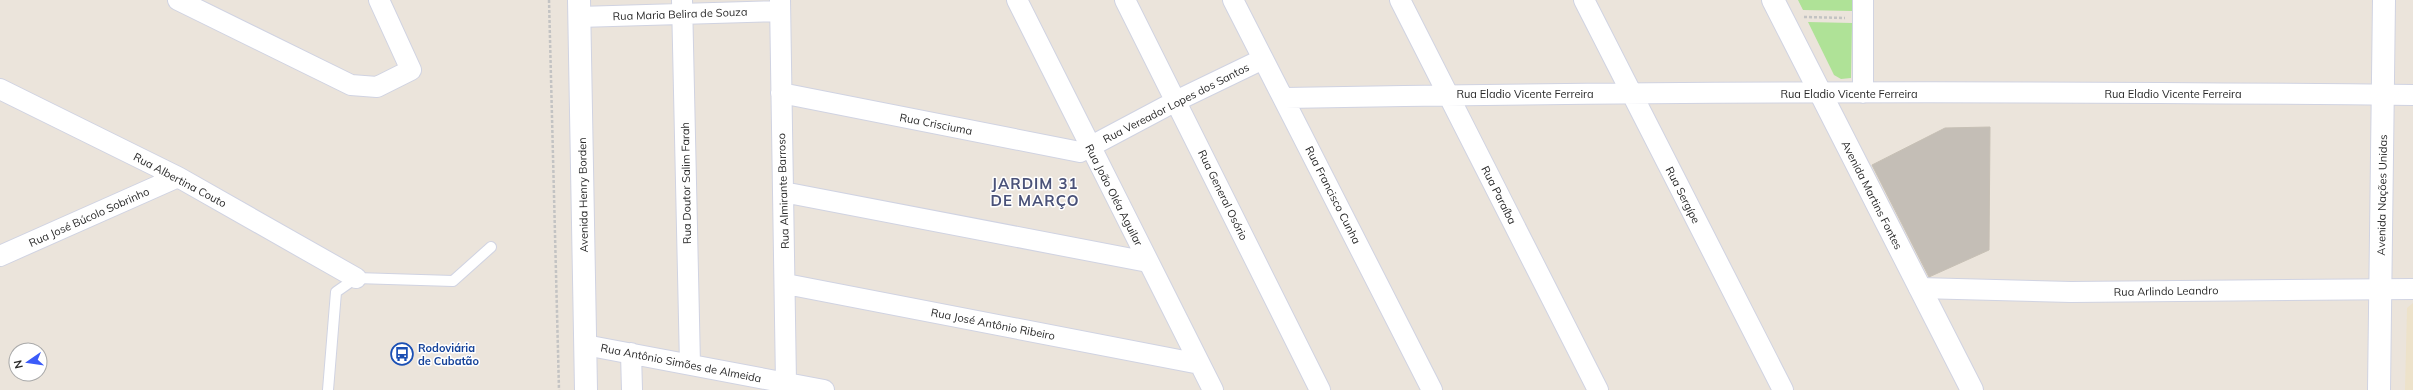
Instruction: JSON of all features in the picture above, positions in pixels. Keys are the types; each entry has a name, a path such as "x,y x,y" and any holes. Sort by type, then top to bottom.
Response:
{"street":[{"path":"178,0 351,85 376,87 412,70 379,0"},
{"name":"Rua João Oléa Aguilar","path":"1017,0 1213,390"},
{"name":"Rua General Osório","path":"1125,0 1320,390"},
{"name":"Rua Francisco Cunha","path":"1233,0 1285,98 1432,390"},
{"name":"Rua Paraíba","path":"1400,0 1598,390"},
{"name":"Rua Sergípe","path":"1584,0 1783,390"},
{"name":"Avenida Nações Unidas","path":"2379,390 2384,95 2384,0"},
{"name":"Rua Maria Belira de Souza","path":"579,8 780,6"},
{"name":"Rua Almirante Barroso","path":"780,6 780,93 786,284 786,383"},
{"name":"Rua Doutor Salim Farah","path":"683,7 690,365"},
{"name":"Avenida Henry Borden","path":"579,8 586,390"},
{"name":"Avenida Martins Fontes","path":"1777,9 1918,288 1972,390"},
{"path":"1863,9 1863,93"},
{"name":"Rua Vereador Lopes dos Santos","path":"1090,147 1176,101 1263,58"},
{"name":"Rua Albertina Couto","path":"0,89 178,177 356,278"},
{"name":"Rua Crisciuma","path":"780,93 1080,152 1090,147"},
{"name":"Rua Eladio Vicente Ferreira","path":"1285,98 1448,95 1863,93 2413,95"},
{"name":"Rua José Búcolo Sobrinho","path":"0,256 178,177"},
{"path":"783,192 1148,262"},
{"name":"Rua José Antônio Ribeiro","path":"786,284 1200,364"},
{"name":"Rua Arlindo Leandro","path":"1918,288 2064,292 2381,288 2413,289"},
{"name":"Rua Antônio Simões de Almeida","path":"585,345 824,390"},
{"path":"631,354 632,390"}],"lane":[{"path":"328,390 336,292 356,278 453,281 491,247"}],"path":[{"path":"548,0 559,390"},
{"path":"1777,9 1863,9"}],"shaded area":[{"path":"2413,303 2413,390 2405,390 2407,308"}],"green space":[{"path":"1798,0 1853,0 1852,11 1803,10"},
{"path":"1808,22 1852,23 1851,78 1841,79 1834,75"}],"building":[{"path":"1990,127 1989,250 1929,277 1872,165 1945,128"}],"place":[{"name":"Rodoviária de Cubatão","path":"402,354"}],"district":[{"name":"JARDIM 31 DE MARÇO","path":"1035,192"}]}
